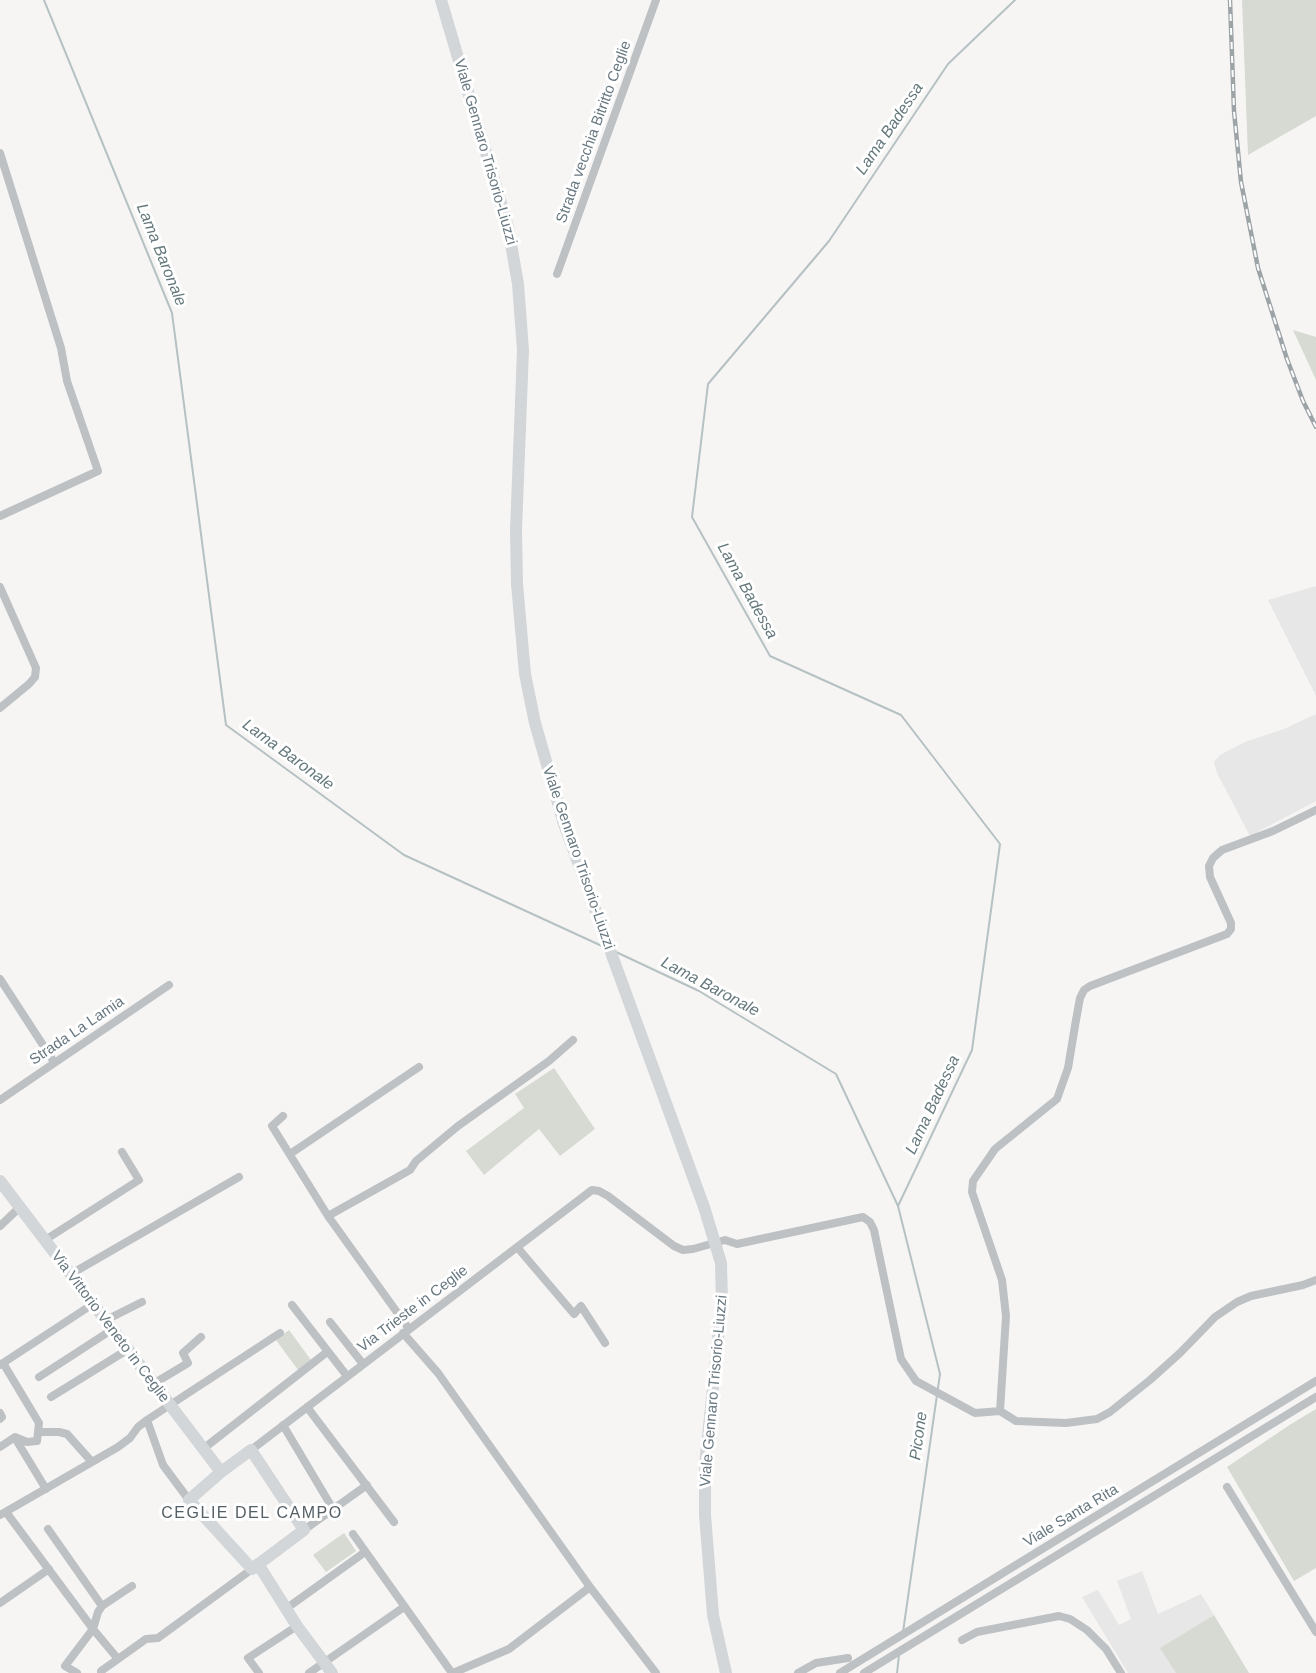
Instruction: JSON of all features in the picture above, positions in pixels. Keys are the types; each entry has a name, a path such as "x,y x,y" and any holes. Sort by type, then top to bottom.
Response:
{"main road":[{"name":"Viale Gennaro Trisorio-Liuzzi","path":"441,0 508,227 518,284 523,350 516,576 525,674 535,723 564,824 715,1243 720,1263 722,1301 705,1465 705,1515 713,1615 726,1673"},
{"name":"Via Vittorio Veneto in Ceglie","path":"0,1181 220,1472"},
{"path":"255,1566 303,1530 251,1450 220,1472 189,1500 255,1566 332,1673"}],"street":[{"name":"Strada vecchia Bitritto Ceglie","path":"556,274 656,0"},
{"path":"0,153 61,348 67,381 98,471 0,516"},
{"path":"0,587 36,668 35,677 29,684 0,708"},
{"path":"1000,1412 1006,1316 1002,1280 972,1192 973,1181 995,1149 1057,1099 1068,1068 1080,999 1084,990 1227,934 1232,922 1210,878 1209,867 1213,858 1222,850 1273,831 1316,810"},
{"path":"0,979 54,1062"},
{"name":"Strada La Lamia","path":"0,1100 169,985"},
{"path":"328,1216 410,1170 416,1161 458,1126 549,1061 573,1040"},
{"path":"290,1154 419,1067"},
{"path":"283,1116 272,1126 328,1216 406,1331 438,1372 590,1587 656,1673"},
{"path":"45,1240 139,1180 122,1152"},
{"path":"71,1274 239,1177"},
{"name":"Via Trieste in Ceglie","path":"251,1450 592,1190 608,1196 674,1246 683,1250 693,1250 715,1243"},
{"path":"0,1226 20,1207"},
{"path":"715,1243 724,1240 737,1244 862,1217 870,1222 874,1230 901,1359 916,1381 975,1413 1000,1412 1016,1421 1066,1423 1097,1419 1110,1412 1150,1380 1215,1317 1237,1302 1251,1296 1304,1285 1316,1280"},
{"path":"517,1247 574,1314 581,1306 605,1343"},
{"path":"39,1377 142,1302"},
{"path":"15,1437 27,1442 37,1441 38,1420 2,1364 93,1304"},
{"path":"292,1305 347,1376"},
{"path":"330,1322 363,1364"},
{"path":"118,1659 49,1569 3,1514 130,1438 147,1420 280,1333"},
{"path":"153,1384 188,1363 183,1353 201,1337"},
{"path":"51,1397 127,1350"},
{"path":"202,1449 327,1352"},
{"name":"Viale Santa Rita","path":"840,1673 1316,1381"},
{"name":"Viale Santa Rita","path":"864,1673 1316,1397"},
{"path":"307,1407 394,1522"},
{"path":"0,1413 2,1417 0,1419"},
{"path":"1266,1413 1272,1424"},
{"path":"147,1420 163,1465 189,1500"},
{"path":"284,1425 333,1509"},
{"path":"38,1432 67,1434 92,1462"},
{"path":"0,1447 15,1437"},
{"path":"15,1437 46,1489"},
{"path":"303,1530 251,1456 195,1498 255,1563 303,1530 367,1485"},
{"path":"1227,1487 1316,1632"},
{"path":"48,1530 102,1606"},
{"path":"353,1534 452,1673 509,1649 590,1587"},
{"path":"287,1608 365,1552"},
{"path":"99,1673 146,1640 158,1638 255,1566"},
{"path":"0,1603 49,1569"},
{"path":"77,1673 65,1665 93,1629 98,1612 102,1606 132,1586"},
{"path":"309,1673 404,1607"},
{"path":"962,1640 977,1632 1059,1616 1077,1623 1098,1640 1107,1649 1121,1673"},
{"path":"259,1673 248,1658 297,1626"},
{"path":"82,1673 70,1666 95,1634 110,1655 97,1670 99,1673"},
{"path":"798,1673 816,1663 848,1658"}],"shaded area":[{"path":"1242,0 1316,0 1316,116 1248,155"},
{"path":"1293,330 1316,337 1316,380"},
{"path":"1316,586 1316,696 1268,600"},
{"path":"1316,714 1316,801 1250,836 1217,773 1214,762 1220,755 1245,742 1284,729"},
{"path":"554,1068 595,1129 560,1156 539,1129 484,1175 466,1151 524,1108 515,1094"},
{"path":"289,1330 311,1360 298,1370 276,1340"},
{"path":"1316,1409 1316,1568 1294,1581 1227,1467"},
{"path":"344,1533 356,1551 326,1572 313,1555"},
{"path":"1142,1571 1158,1614 1201,1594 1214,1615 1161,1648 1176,1673 1128,1673 1082,1597 1098,1590 1119,1625 1131,1619 1117,1581"},
{"path":"1214,1615 1249,1673 1176,1673 1160,1648"}],"waterway":[{"name":"Lama Baronale","path":"44,0 172,313 226,725 404,855 602,946"},
{"name":"Lama Badessa","path":"898,1206 972,1050 1000,844 901,715 770,656 692,517 708,384 829,241 948,64 1015,0"},
{"name":"Picone","path":"616,952 699,991 836,1074 898,1206 940,1374 903,1632"},
{"name":"Picone","path":"897,1673 899,1655"}],"railway":[{"path":"1230,0 1234,111 1241,182 1258,268 1287,359 1316,427"}],"district":[{"name":"CEGLIE DEL CAMPO","path":"252,1514"}]}
